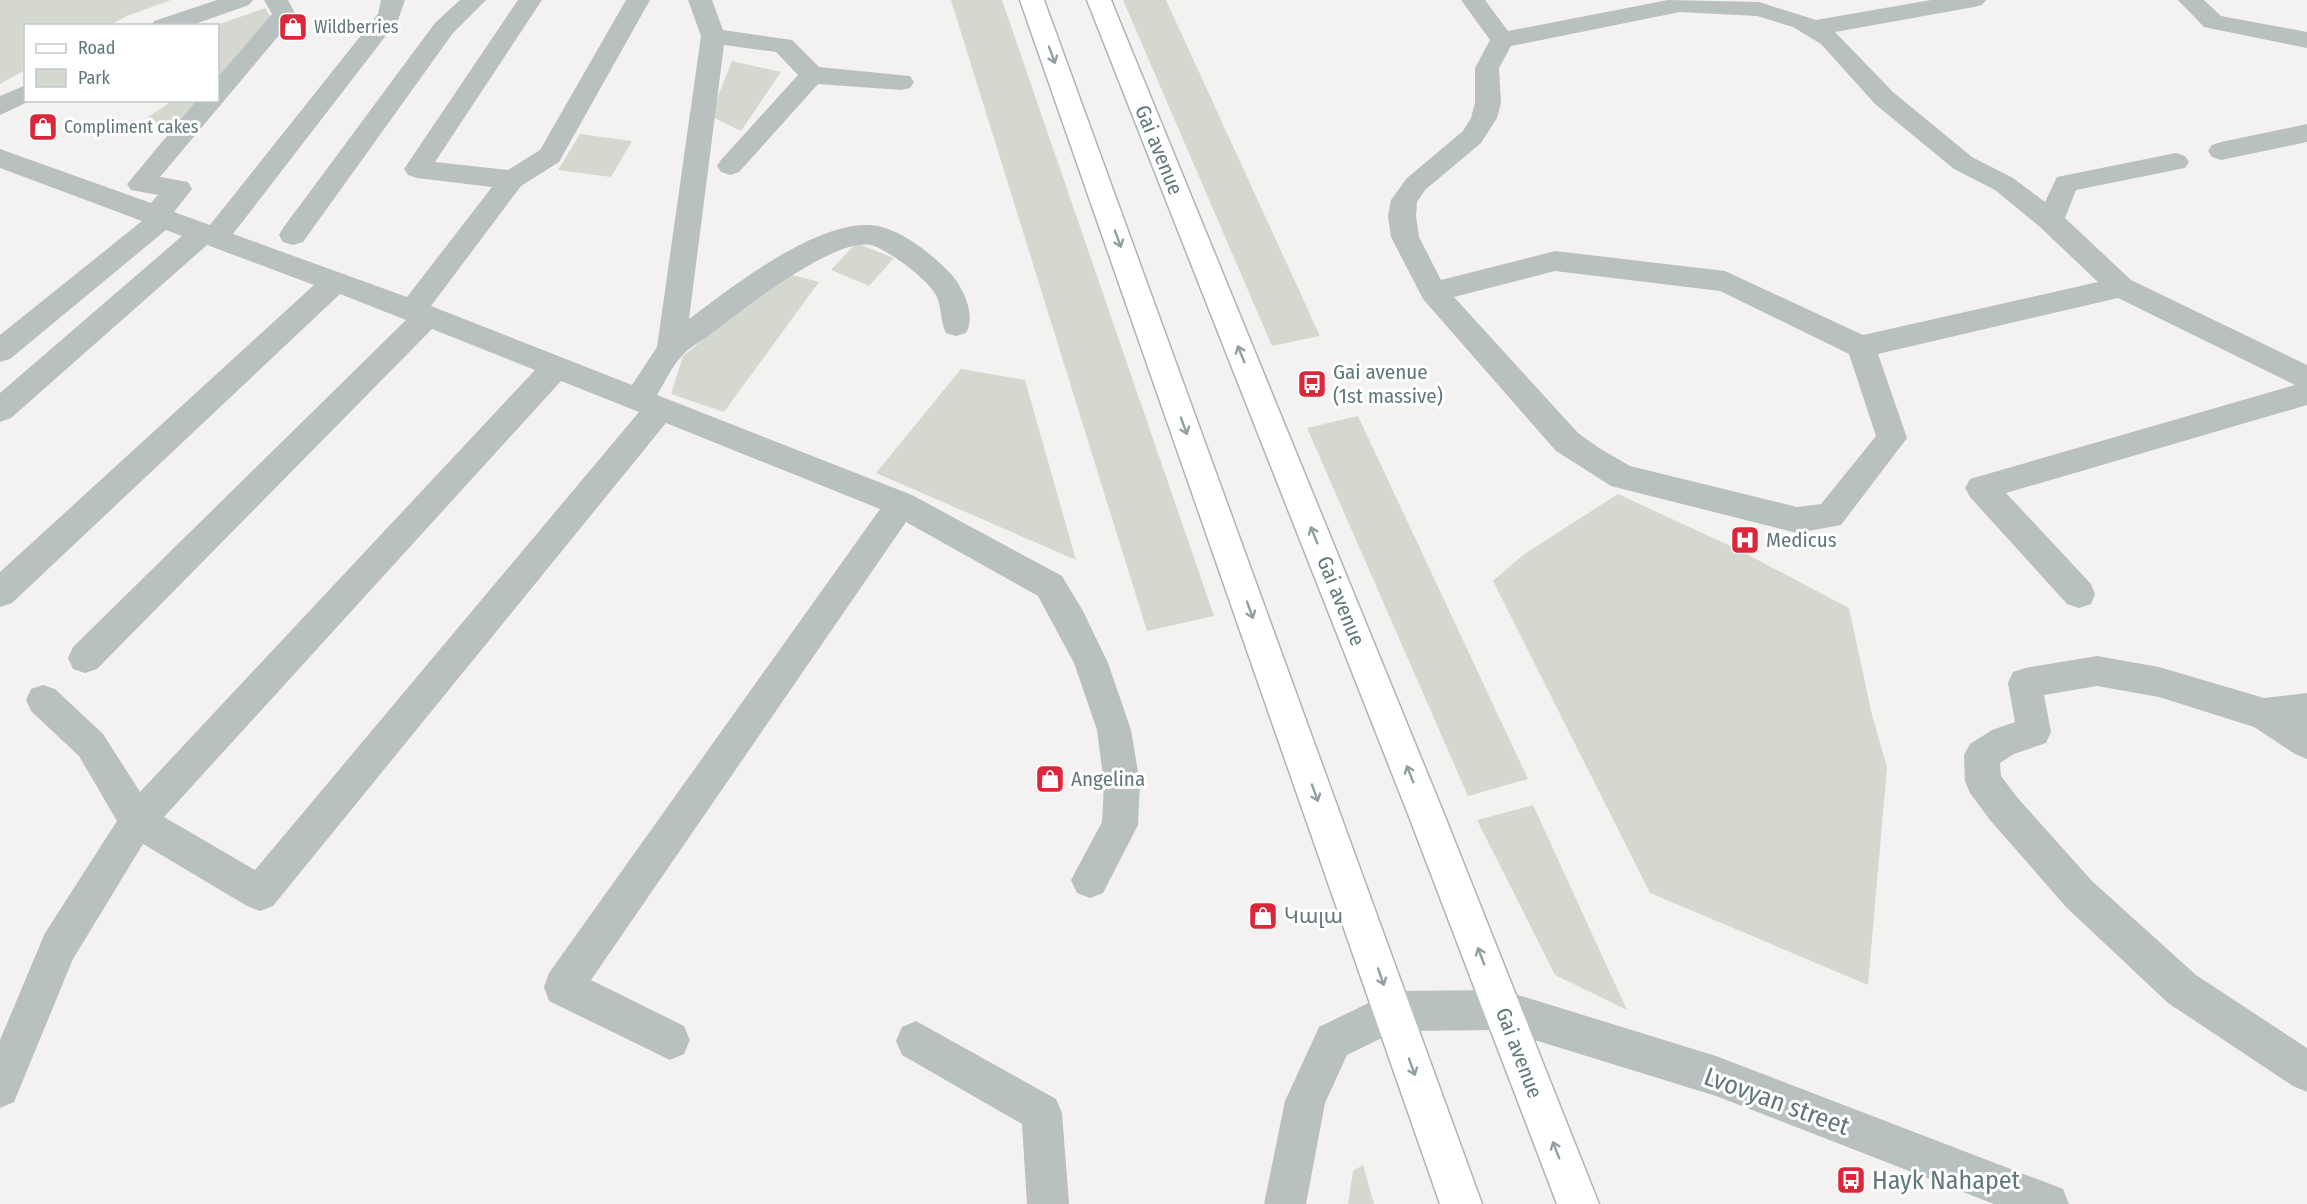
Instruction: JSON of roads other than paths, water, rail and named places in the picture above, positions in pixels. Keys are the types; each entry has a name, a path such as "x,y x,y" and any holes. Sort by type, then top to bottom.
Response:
{"main road":[{"path":"1032,0 1461,1204"},
{"name":"Gai avenue","path":"1099,0 1422,803 1578,1204"}],"street":[{"path":"169,24 241,0"},
{"path":"219,92 284,15 276,0"},
{"path":"0,410 209,236 390,15 393,0"},
{"path":"293,235 444,28 474,0"},
{"path":"513,180 417,169 490,32 530,0"},
{"path":"85,658 420,314 513,180 549,156 638,0"},
{"path":"43,700 91,745 137,821 260,893 648,405 672,348 713,36 700,0"},
{"path":"1473,0 1502,40"},
{"path":"1812,28 1974,0"},
{"path":"2190,0 2213,22 2307,40"},
{"path":"1861,347 1892,438 1830,516 1797,520 1622,477 1567,442 1433,291 1405,237 1402,216 1404,200 1416,184 1472,136 1484,118 1488,103 1486,68 1502,40 1678,3 1759,9 1802,22 1830,39 1884,98 1962,163 2004,184 2050,220 2121,287 2307,378"},
{"path":"444,28 490,32"},
{"path":"713,36 783,45 813,75 901,82"},
{"path":"730,166 813,75"},
{"path":"0,107 24,94"},
{"path":"0,351 159,217 179,189 140,184 209,102"},
{"path":"2221,152 2307,133"},
{"path":"0,158 420,314 901,504 1050,586 1071,621 1091,663 1114,730 1122,784 1120,825 1090,880"},
{"path":"2050,220 2066,183 2176,162"},
{"path":"672,348 784,267 824,245 868,234 902,248 943,282 955,307 956,325"},
{"path":"1433,291 1555,261 1725,281 1861,347 2121,287"},
{"path":"0,593 334,282"},
{"path":"0,1088 59,946 137,821 555,368"},
{"path":"2079,594 1981,488 2307,393"},
{"path":"670,1040 563,987 901,504"},
{"path":"2307,744 2264,714 2159,681 2097,671 2025,683 2034,732 2004,741 1982,755 1983,781 2003,808 2079,894 2182,989 2307,1072"},
{"path":"2264,714 2307,709"},
{"name":"Lvovyan street","path":"1393,1011 1502,1010 1716,1076 2048,1204"},
{"path":"1286,1204 1305,1101 1333,1041 1393,1011"},
{"path":"916,1041 1042,1113 1048,1204"}],"place":[{"name":"Wildberries","path":"293,27"},
{"name":"Compliment cakes","path":"43,127"},
{"name":"Gai avenue (1st massive)","path":"1312,384"},
{"name":"Medicus","path":"1745,540"},
{"name":"Angelina","path":"1050,779"},
{"name":"Կալա","path":"1263,916"},
{"name":"Hayk Nahapet","path":"1851,1180"}]}
